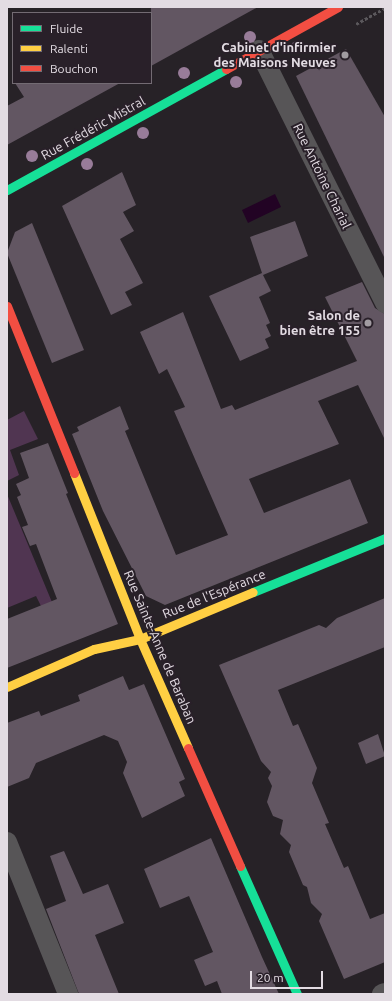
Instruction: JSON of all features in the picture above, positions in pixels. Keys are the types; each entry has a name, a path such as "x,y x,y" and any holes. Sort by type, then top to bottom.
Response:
{"street":[{"name":"Rue Frédéric Mistral","path":"7,190 338,7"},
{"name":"Rue Antoine Charial","path":"259,50 385,303"},
{"name":"Rue Sainte-Anne de Baraban","path":"7,306 140,639 296,994"},
{"name":"Rue de l'Espérance","path":"7,687 94,649 140,639 385,538"},
{"path":"7,842 68,994"}],"shaded area":[{"path":"275,194 281,207 248,223 242,210"},
{"path":"24,411 38,439 10,450 19,475 7,481 7,420"},
{"path":"7,494 54,607 43,610 36,596 7,608"}],"building":[{"path":"151,7 258,7 152,65"},
{"path":"346,49 385,117 385,259 296,76"},
{"path":"16,84 118,84 7,145 7,106 24,97"},
{"path":"122,172 136,205 123,212 134,231 120,239 143,283 125,292 132,305 111,315 62,206"},
{"path":"295,221 308,256 263,275 271,291 259,297 270,323 266,325 271,336 265,339 269,348 240,361 209,296 262,273 250,237"},
{"path":"32,223 84,350 52,363 7,253 15,232"},
{"path":"362,282 375,308 385,314 385,440 358,385 318,401 339,444 249,479 264,513 350,479 368,523 165,605 146,596 103,511 72,434 79,431 77,427 120,406 129,429 125,431 176,555 228,535 174,411 185,407 167,369 159,374 140,332 183,312 221,409 232,405 235,410 357,361 325,297"},
{"path":"48,443 68,493 66,494 118,624 7,668 7,619 57,599 36,544 30,546 22,527 28,525 17,497 21,495 16,484 29,478 20,453"},
{"path":"385,598 385,647 278,690 293,726 298,724 317,768 312,783 329,823 325,824 344,868 348,866 370,919 385,913 385,962 344,979 319,921 322,914 311,903 307,887 303,885 289,852 291,845 280,834 283,820 273,816 267,802 272,786 268,778 271,772 261,761 219,665 319,625 326,628 337,618"},
{"path":"123,676 129,690 144,684 185,779 179,782 185,796 142,818 123,773 127,762 118,741 104,735 36,763 29,778 7,787 7,723 39,711 41,716 80,701 78,695"},
{"path":"378,734 385,756 366,764 358,743"},
{"path":"211,838 279,994 222,994 217,981 205,986 194,960 213,952 189,896 160,908 144,869"},
{"path":"64,851 83,894 108,884 124,923 95,935 119,994 79,994 46,909 66,901 50,856"}],"traffic: fast":[{"path":"7,190 226,69"},
{"path":"253,592 385,538"},
{"path":"240,866 297,994"}],"traffic: slow":[{"path":"74,473 140,639 188,748"},
{"path":"7,687 94,649 140,639 253,592"}],"traffic: jam":[{"path":"226,69 338,7"},
{"path":"7,306 74,473"},
{"path":"188,748 240,866"}],"place":[{"name":"Cabinet d'infirmier des Maisons Neuves","path":"345,55"},
{"name":"Salon de bien être 155","path":"368,323"}]}
